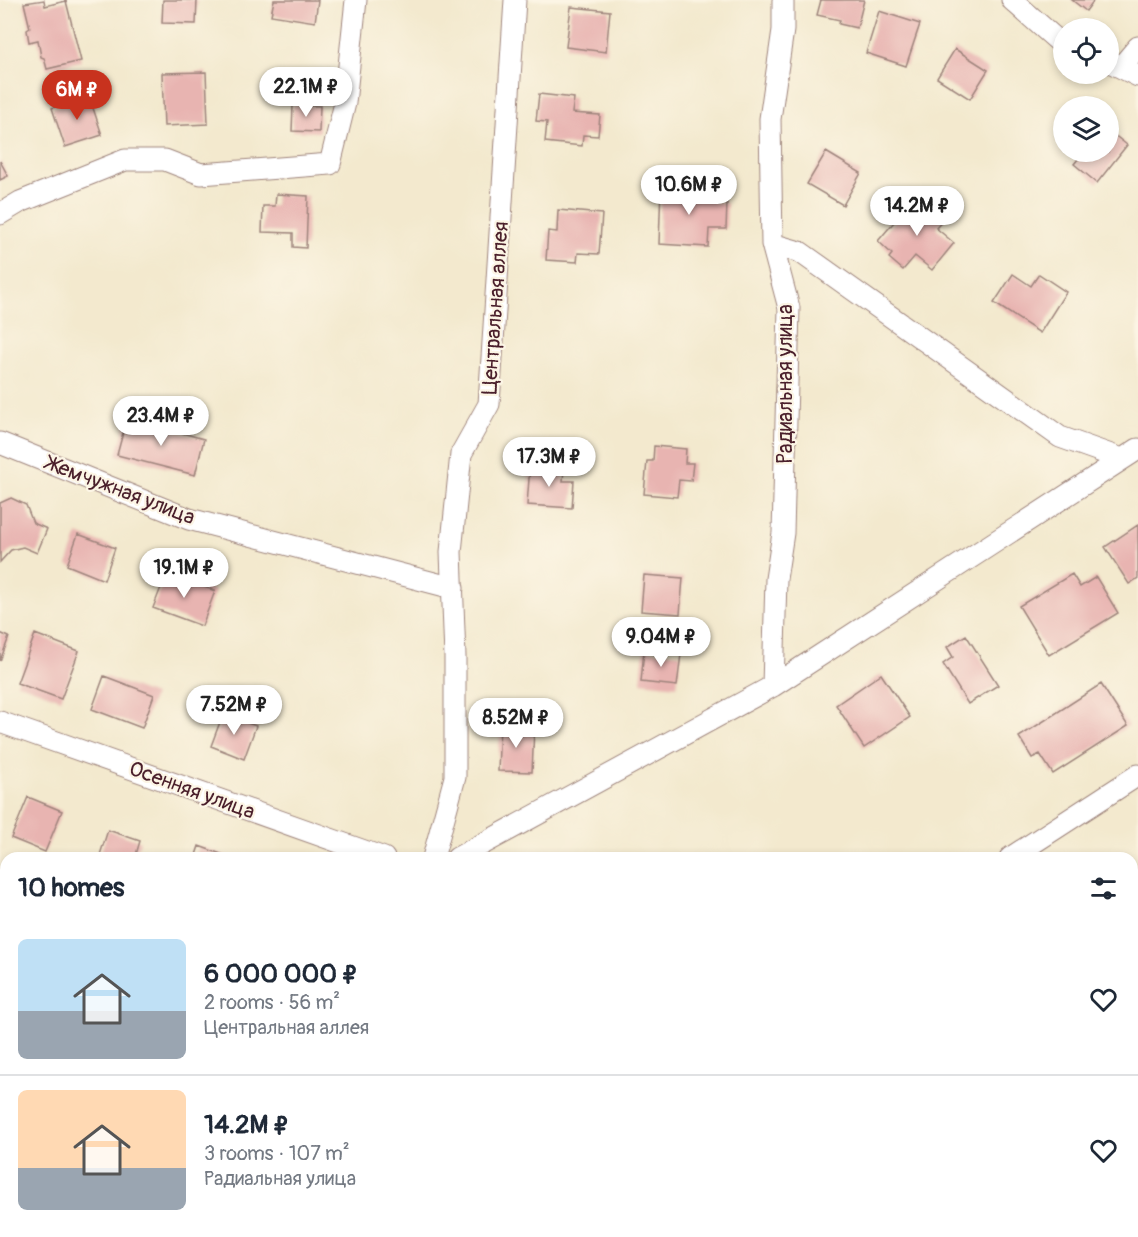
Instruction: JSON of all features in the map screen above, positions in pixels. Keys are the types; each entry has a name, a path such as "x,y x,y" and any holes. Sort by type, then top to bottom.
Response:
{"street":[{"path":"0,214 20,202 125,160 165,160 201,174 330,164 345,103 356,0"},
{"name":"Центральная аллея","path":"435,852 455,777 451,552 461,454 489,404 515,0"},
{"name":"Радиальная улица","path":"773,686 776,579 783,533 789,308 772,244 770,120 783,30 783,0"},
{"path":"1012,0 1053,36"},
{"path":"1123,68 1138,47"},
{"path":"772,244 800,252 1060,437 1130,454"},
{"name":"Жемчужная улица","path":"0,443 189,519 453,588"},
{"path":"468,852 773,686 1130,454"},
{"name":"Осенняя улица","path":"0,722 367,852"},
{"path":"1019,852 1138,775"}],"building":[{"path":"44,0 45,6 66,1 81,61 47,69 44,58 41,57 38,40 29,42 27,30 30,28 24,3"},
{"path":"163,0 197,0 196,24 162,23"},
{"path":"274,0 318,0 315,22 271,15"},
{"path":"821,0 864,0 857,28 839,24 840,20 817,15"},
{"path":"1072,0 1094,0 1086,11"},
{"path":"571,7 610,11 606,52 566,47"},
{"path":"879,11 920,24 906,66 866,53"},
{"path":"955,49 988,70 970,99 937,78"},
{"path":"206,72 208,124 164,126 162,73"},
{"path":"539,94 574,98 572,113 600,115 598,136 583,135 582,146 545,142 547,122 536,121"},
{"path":"89,96 102,135 65,147 52,108"},
{"path":"293,105 320,106 319,132 292,131"},
{"path":"1119,139 1127,145 1119,155"},
{"path":"826,152 861,173 843,205 807,184"},
{"path":"0,161 8,176 0,180"},
{"path":"1076,162 1114,162 1097,183 1074,164"},
{"path":"661,186 713,188 712,202 727,203 726,229 709,229 708,247 659,244"},
{"path":"276,194 308,196 306,248 293,247 293,233 262,232 263,206 275,206"},
{"path":"911,202 923,212 930,204 946,217 936,228 954,243 932,270 915,256 903,270 889,258 892,254 878,241"},
{"path":"558,210 602,214 599,254 578,253 577,262 546,260 548,231 557,232"},
{"path":"1013,274 1031,286 1039,274 1066,292 1040,333 994,303"},
{"path":"127,418 204,439 195,475 117,455"},
{"path":"654,446 686,449 685,463 693,463 691,481 679,480 677,497 644,494 647,461 653,461"},
{"path":"530,466 564,469 563,481 574,481 572,508 527,505"},
{"path":"11,498 26,505 33,523 47,529 37,553 23,547 11,550 0,562 0,503"},
{"path":"1138,525 1138,578 1129,584 1105,547"},
{"path":"78,534 115,548 104,580 67,565"},
{"path":"167,572 215,591 202,626 153,608"},
{"path":"1072,574 1080,587 1096,577 1118,613 1049,655 1019,606"},
{"path":"644,575 683,578 680,614 641,611"},
{"path":"0,633 9,637 0,661"},
{"path":"35,634 79,651 61,699 17,683"},
{"path":"966,635 998,685 968,704 943,664 953,657 947,647"},
{"path":"644,650 681,654 677,686 641,682"},
{"path":"881,674 910,717 864,748 836,705"},
{"path":"104,676 154,695 142,728 92,709"},
{"path":"1101,684 1128,726 1053,774 1040,754 1032,758 1019,737"},
{"path":"223,714 256,726 244,759 211,746"},
{"path":"500,726 534,728 532,772 498,771"},
{"path":"28,797 62,811 45,852 11,838"},
{"path":"108,830 140,841 137,852 101,852"},
{"path":"199,846 216,852 197,852"}]}
